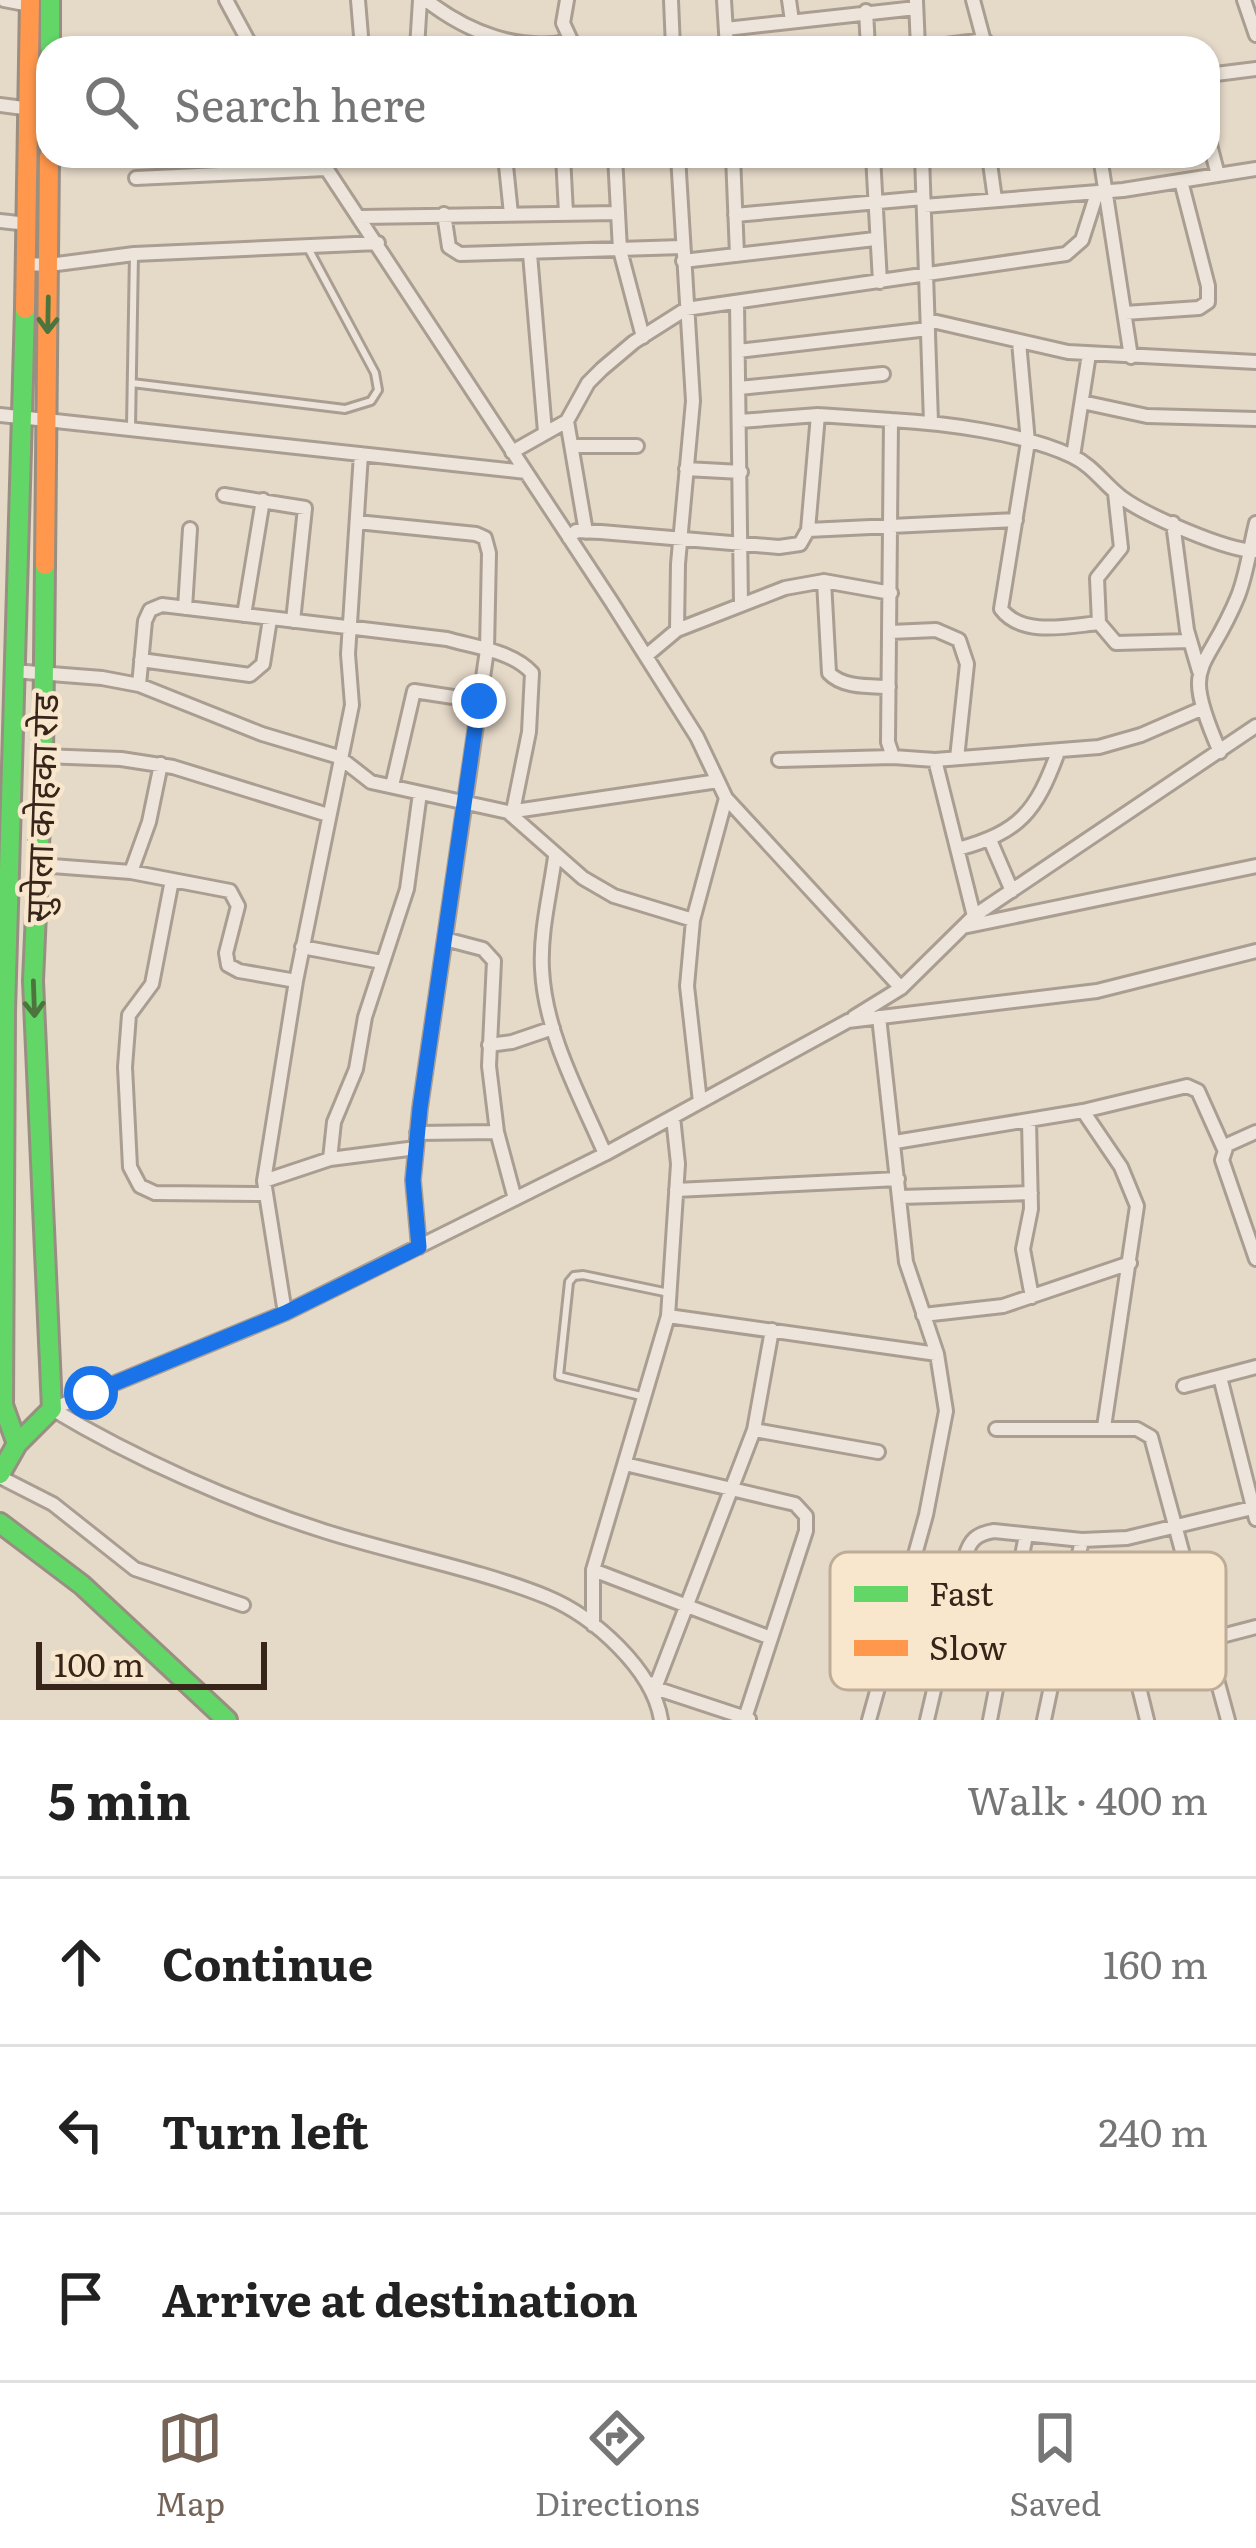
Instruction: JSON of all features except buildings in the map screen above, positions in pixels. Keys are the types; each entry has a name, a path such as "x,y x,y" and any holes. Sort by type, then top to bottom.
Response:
{"street":[{"path":"4,0 37,2"},
{"path":"226,0 246,36"},
{"path":"358,0 361,36"},
{"path":"418,36 423,0 495,36"},
{"path":"567,0 563,23 569,36"},
{"path":"670,0 672,36"},
{"path":"724,0 726,36"},
{"path":"789,0 792,21"},
{"path":"974,0 983,36"},
{"path":"1244,0 1255,30"},
{"path":"37,2 47,36"},
{"path":"17,1444 1,1404 10,417 28,224 37,2"},
{"path":"726,29 916,4 919,36"},
{"path":"866,11 867,36"},
{"path":"1220,74 1256,69"},
{"path":"0,105 31,109"},
{"name":"सुपेला कोहका रोड","path":"49,168 43,756 33,981 52,1409"},
{"path":"136,178 252,168"},
{"path":"326,168 698,737 726,798 901,988"},
{"path":"506,168 511,214"},
{"path":"563,168 566,213"},
{"path":"616,168 620,250 643,337"},
{"path":"677,629 692,401 678,168"},
{"path":"733,168 737,255"},
{"path":"873,168 880,282"},
{"path":"923,168 931,422"},
{"path":"991,168 995,200"},
{"path":"1100,168 1130,357"},
{"path":"1216,168 1218,175"},
{"path":"735,215 1101,192 1256,169"},
{"path":"1125,314 1199,308 1208,302 1181,181"},
{"path":"512,452 567,421 588,383 686,309 1066,254 1082,240 1101,192"},
{"path":"362,217 618,213"},
{"path":"444,214 447,243 455,253 620,250 737,255 875,239"},
{"path":"0,221 28,224"},
{"path":"25,264 378,243"},
{"path":"530,254 545,432"},
{"path":"737,302 741,605"},
{"path":"738,351 928,324 1089,354 1256,362"},
{"path":"1019,343 1028,442 1001,609 1006,617 1033,626 1099,623"},
{"path":"1073,456 1089,354"},
{"path":"739,388 883,374"},
{"path":"1082,402 1147,416 1256,419"},
{"path":"740,421 818,416 931,422 1028,442 1073,456 1094,469 1115,493 1150,515 1222,547 1252,551"},
{"path":"569,538 576,531 739,545 803,542 818,416"},
{"path":"10,417 526,472"},
{"path":"891,420 889,742 893,757"},
{"path":"567,421 586,532"},
{"path":"572,446 637,446"},
{"path":"285,1313 265,1187 302,947 352,705 350,629 361,454"},
{"path":"686,469 741,472"},
{"path":"1115,493 1121,548 1097,578 1099,623 1116,643 1190,641"},
{"path":"224,495 301,504 307,511 293,622"},
{"path":"244,615 263,500"},
{"path":"808,530 1016,520"},
{"path":"357,522 485,538 489,553 487,650 413,1180 419,1247"},
{"path":"1173,523 1199,672"},
{"path":"1220,752 1196,687 1238,596 1256,523"},
{"path":"185,608 190,529"},
{"path":"646,656 677,629 785,588 824,581 891,593"},
{"path":"824,581 826,661 832,678 890,687"},
{"path":"139,685 147,614 162,605 447,639 487,650 523,663 533,680 529,732 511,812"},
{"path":"141,660 250,675 263,664 270,619"},
{"path":"890,632 936,629 959,640 967,664 957,758"},
{"path":"9,659 43,674 139,685 262,734 339,757 371,782 511,812 718,781"},
{"path":"392,787 414,691 479,701"},
{"path":"779,760 935,760 1100,748 1201,709"},
{"path":"243,1605 135,1569 53,1504 0,1476 17,1444 52,1409 285,1313 605,1154 848,1021 901,988 974,916 1256,726"},
{"path":"958,849 1008,832 1044,790 1058,752"},
{"path":"43,756 161,764 328,815"},
{"path":"935,760 974,916"},
{"path":"131,872 149,822 161,764"},
{"path":"330,1159 334,1122 356,1069 365,1017 413,862 420,793"},
{"path":"700,1102 687,986 693,920 726,798"},
{"path":"511,812 555,857 614,896 693,920"},
{"path":"990,840 1012,891"},
{"path":"555,857 542,967 553,1028 605,1154"},
{"path":"39,865 131,872 233,894 238,907 226,960 232,969 296,981"},
{"path":"958,928 1256,866"},
{"path":"172,880 152,984 129,1016 125,1067 130,1167 140,1186 155,1193 265,1187 330,1159 417,1141 497,1132"},
{"path":"445,938 483,949 494,961 489,1045 497,1132 514,1199"},
{"path":"302,947 382,962"},
{"path":"848,1021 1096,991 1256,951"},
{"path":"880,1017 906,1262 937,1354 946,1412 916,1552"},
{"path":"489,1045 553,1028"},
{"path":"895,1142 1083,1111 1187,1086 1198,1091 1224,1149 1224,1170 1256,1259"},
{"path":"1083,1111 1121,1167 1137,1206 1104,1427"},
{"path":"593,1625 593,1570 668,1316 678,1164 673,1117"},
{"path":"1029,1121 1031,1193 1023,1249 1032,1297"},
{"path":"1224,1149 1256,1132"},
{"path":"676,1190 898,1179"},
{"path":"900,1197 1031,1193"},
{"path":"923,1315 966,1312 1032,1297 1130,1263"},
{"path":"668,1316 937,1354"},
{"path":"655,1688 754,1430 772,1330"},
{"path":"1184,1386 1256,1367"},
{"path":"968,1552 980,1534 1126,1538 1255,1511 1220,1377"},
{"path":"52,1409 121,1450 322,1531 549,1598 593,1625 655,1688 748,1719 806,1531 806,1516 795,1504 625,1464"},
{"path":"996,1429 1104,1427 1137,1429 1151,1437 1184,1552"},
{"path":"754,1430 878,1452"},
{"path":"0,1523 82,1585 227,1720"},
{"path":"1023,1552 1026,1535"},
{"path":"1080,1552 1082,1540"},
{"path":"593,1570 771,1638"},
{"path":"1226,1635 1256,1627"},
{"path":"642,1673 661,1720"},
{"path":"869,1720 877,1690"},
{"path":"927,1720 934,1690"},
{"path":"990,1720 996,1690"},
{"path":"1044,1720 1051,1690"},
{"path":"1139,1690 1147,1720"},
{"path":"1220,1690 1228,1720"}],"lane":[{"path":"132,383 345,409 370,401 378,390 375,373 308,248"},
{"path":"131,429 134,254"},
{"path":"645,1396 559,1376 568,1282 583,1275 670,1293"}],"traffic: fast":[{"path":"50,0 50,36"},
{"path":"17,1444 3,1405 5,1011 25,309"},
{"path":"0,1474 17,1444 52,1409 33,981 45,565"},
{"path":"0,1523 82,1585 227,1720"}],"traffic: slow":[{"path":"25,309 30,0"},
{"path":"45,565 49,168"}],"route":[{"path":"91,1393 285,1313 419,1247 413,1180 420,1108 479,701"}]}
